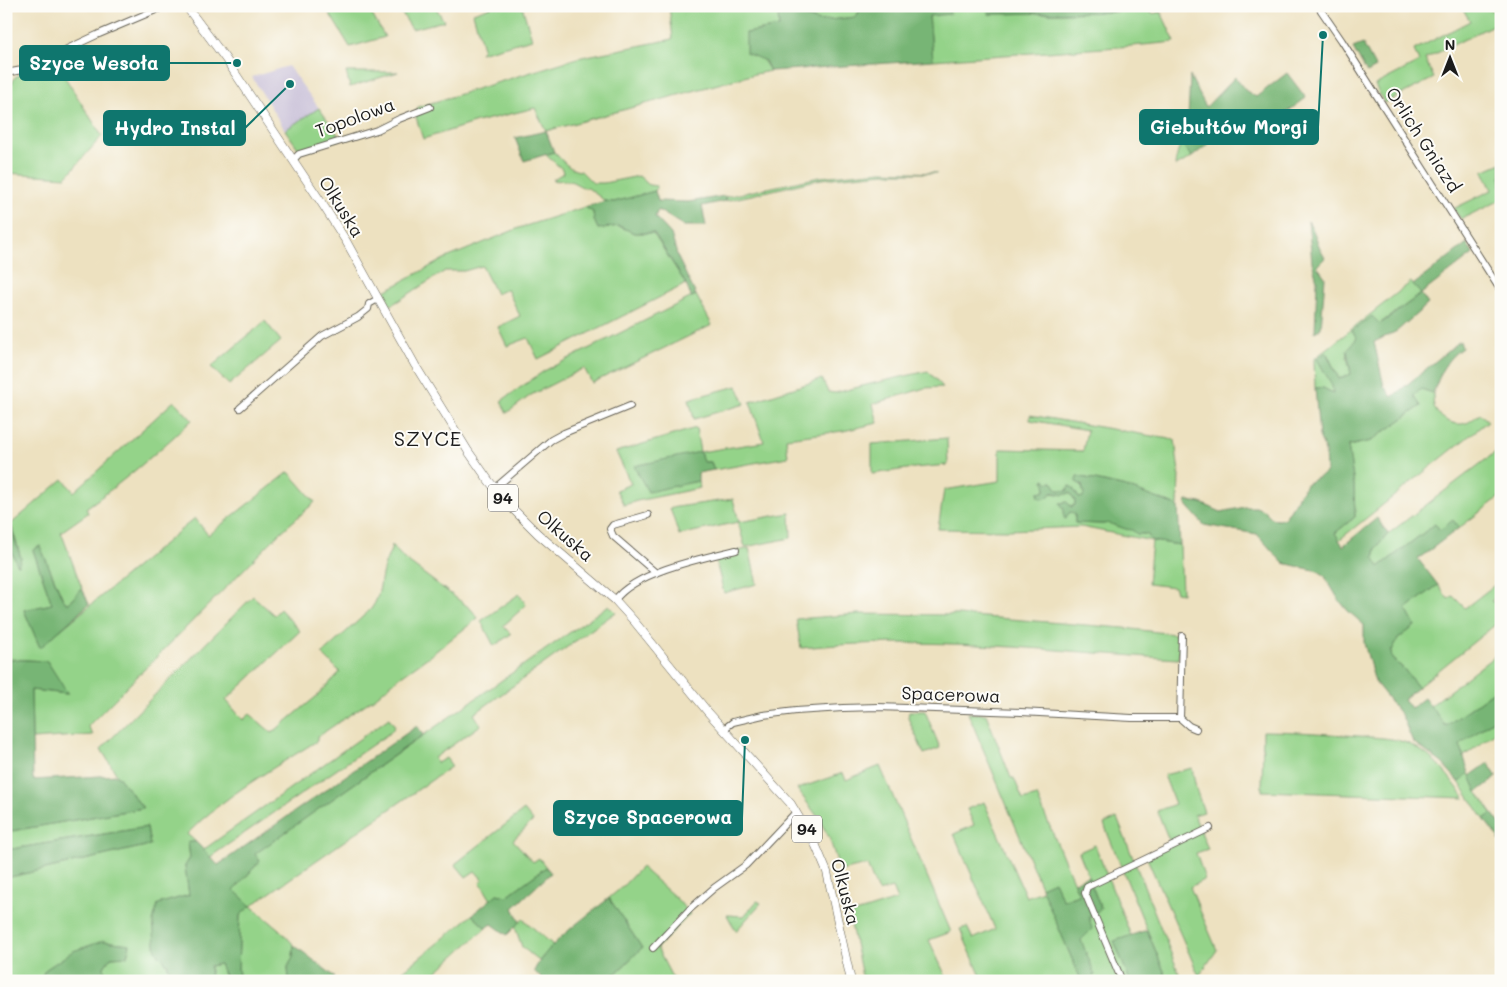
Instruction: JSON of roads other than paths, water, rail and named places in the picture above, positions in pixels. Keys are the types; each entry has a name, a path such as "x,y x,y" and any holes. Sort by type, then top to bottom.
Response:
{"main road":[{"name":"Olkuska","path":"186,6 225,58 346,242 415,365 468,451 495,488 538,534 615,600 707,712 772,782 796,812 816,846 827,872 851,981"}],"street":[{"path":"6,74 22,70 165,6"},
{"name":"Orlich Gniazd","path":"1318,6 1501,291"},
{"name":"Topolowa","path":"293,160 299,154 377,130 399,118 430,106"},
{"path":"240,408 322,336 358,317 368,309 369,304 378,299"},
{"path":"495,488 551,440 630,406"},
{"path":"648,516 613,525 610,529 613,536 656,573"},
{"path":"615,600 622,592 649,575 736,550"},
{"path":"1182,636 1180,667 1182,719 1189,726 1196,729"},
{"name":"Spacerowa","path":"724,729 733,722 763,715 813,709 853,708 1021,712 1182,719"},
{"path":"653,948 690,909 714,888 746,865 796,812"},
{"path":"1122,981 1085,893 1087,887 1210,828"}],"place":[{"name":"Giebułtów Morgi","path":"1323,35"},
{"name":"Szyce Wesoła","path":"237,63"},
{"name":"Hydro Instal","path":"290,84"},
{"name":"Szyce Spacerowa","path":"745,740"}],"district":[{"name":"SZYCE","path":"428,439"}]}
